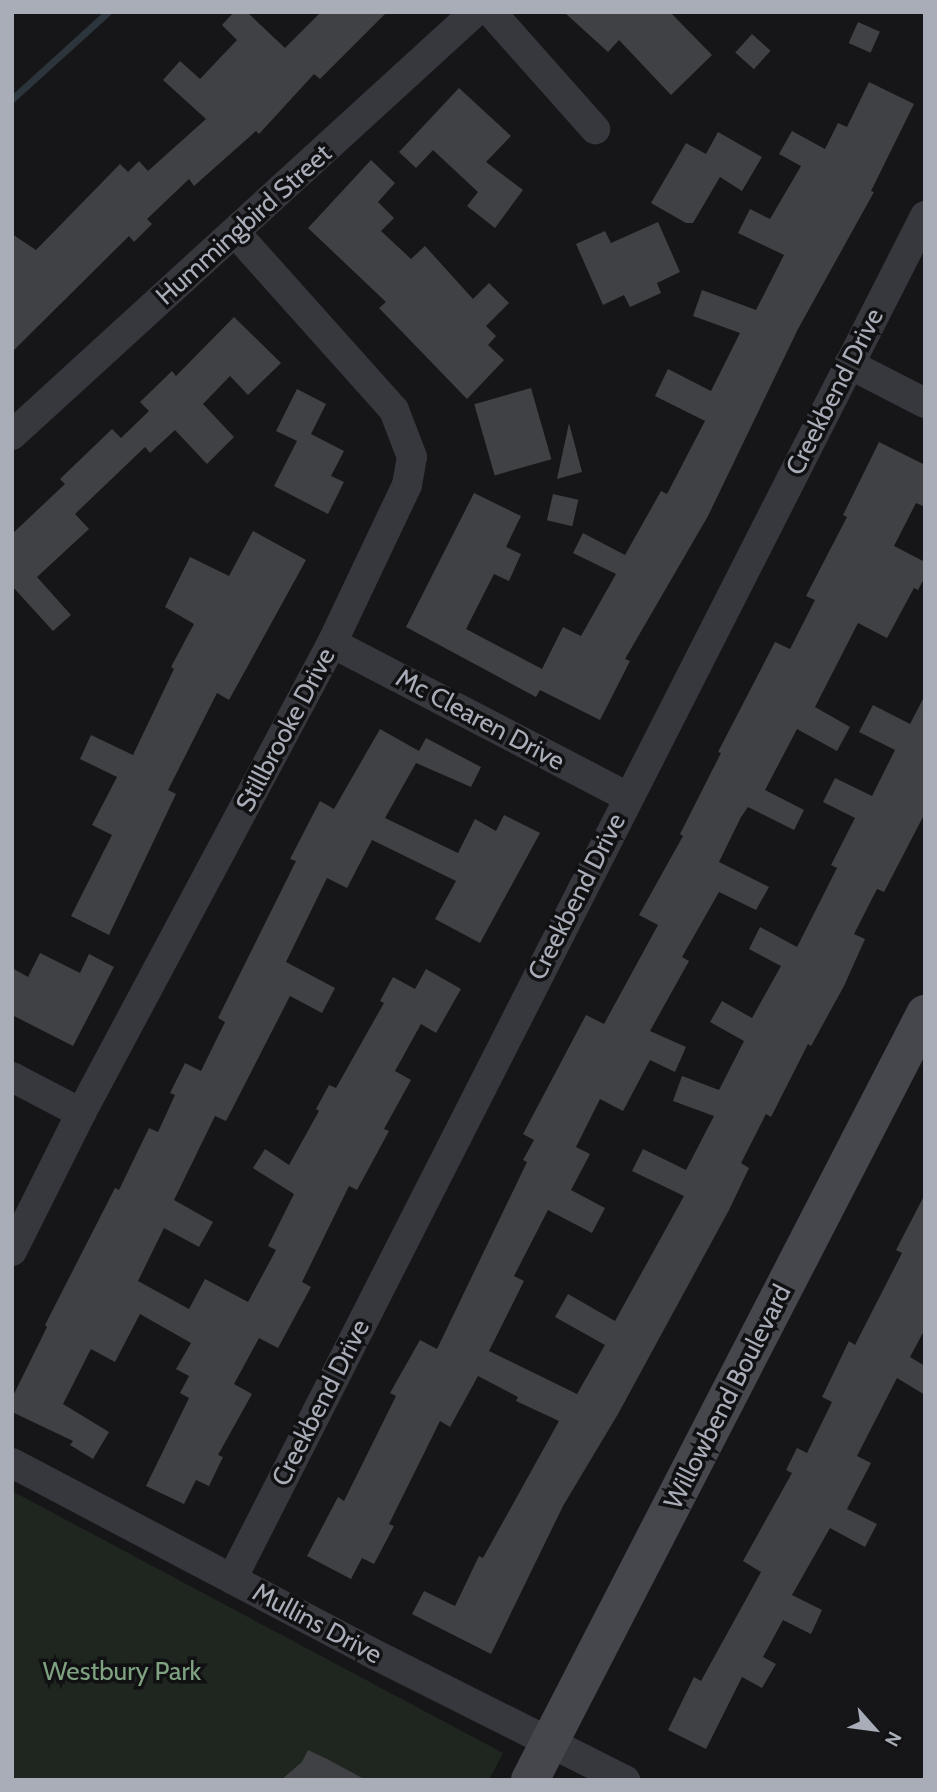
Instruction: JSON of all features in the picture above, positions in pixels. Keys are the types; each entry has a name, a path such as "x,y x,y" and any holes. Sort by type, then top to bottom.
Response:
{"main road":[{"name":"Willowbend Boulevard","path":"530,1780 925,1014"}],"street":[{"name":"Hummingbird Street","path":"12,435 475,12"},
{"path":"491,12 596,129"},
{"name":"Creekbend Drive","path":"232,1579 925,216"},
{"name":"Stillbrooke Drive","path":"12,1251 81,1113 332,643 407,485 412,457 394,410 236,233"},
{"path":"849,364 925,403"},
{"name":"Mc Clearen Drive","path":"332,643 628,797"},
{"path":"12,1077 81,1113"},
{"name":"Mullins Drive","path":"12,1464 368,1651 625,1780"}],"green space":[{"name":"Westbury Park","path":"12,1491 503,1753 489,1780 12,1780"}],"building":[{"path":"234,12 247,12 285,48 321,12 387,12 320,79 314,74 259,134 256,131 194,186 189,179 147,219 152,224 134,242 129,236 12,352 12,234 36,250 120,164 128,172 139,161 148,171 206,119 163,80 180,61 200,79 237,40 222,25"},
{"path":"564,12 670,12 712,55 671,95 619,40 608,52"},
{"path":"858,22 880,32 871,53 849,43"},
{"path":"752,34 771,51 754,69 735,53"},
{"path":"869,82 914,104 871,191 874,192 798,329 708,516 625,659 630,661 600,720 540,690 536,697 406,627 474,493 521,516 506,547 521,554 509,581 494,574 466,629 542,669 563,627 581,636 616,574 573,553 583,533 625,555 661,491 667,494 705,421 655,396 668,369 711,391 740,333 693,316 702,290 756,310 784,255 738,233 750,209 770,219 801,166 779,154 792,131 825,149 838,123 847,127"},
{"path":"459,88 511,136 486,162 523,190 495,228 467,206 478,192 433,150 416,168 399,152"},
{"path":"718,132 762,157 742,191 720,177 693,223 686,223 651,203 686,143 706,154"},
{"path":"371,160 395,183 378,202 394,218 381,231 411,259 425,246 473,299 489,283 509,303 486,326 496,336 488,345 504,360 467,399 379,308 386,302 308,228"},
{"path":"658,222 680,272 657,283 661,293 630,307 624,295 603,305 576,244 605,231 611,243"},
{"path":"234,317 281,363 248,395 230,376 203,404 234,437 207,464 175,430 150,453 145,447 75,514 89,529 37,577 71,615 53,631 12,586 12,534 65,484 60,479 112,429 121,438 149,411 140,402 172,371 176,376"},
{"path":"531,388 551,459 495,475 474,404"},
{"path":"297,389 326,404 311,434 344,451 331,476 344,482 328,514 274,486 297,441 276,431"},
{"path":"569,423 582,472 557,479"},
{"path":"879,442 925,465 925,507 916,503 894,546 925,562 925,577 918,590 914,588 887,638 858,623 815,707 850,727 837,751 797,729 765,790 804,810 794,830 748,807 741,817 719,862 769,887 756,910 719,892 682,957 689,961 650,1031 686,1047 675,1072 650,1060 623,1111 600,1099 576,1147 590,1154 571,1190 605,1208 592,1233 548,1210 514,1276 524,1281 489,1351 577,1394 605,1345 555,1317 568,1294 615,1321 684,1196 632,1171 643,1149 686,1170 714,1116 673,1101 682,1076 719,1090 744,1041 710,1022 722,1001 752,1018 781,966 749,949 760,927 797,947 837,868 831,865 855,818 823,802 835,778 872,796 895,750 859,732 873,705 910,724 925,695 925,813 884,892 877,889 854,934 865,939 844,986 811,1046 808,1044 771,1117 766,1114 741,1163 749,1168 729,1210 618,1414 563,1506 491,1654 412,1614 424,1591 455,1606 479,1556 483,1558 559,1421 516,1401 518,1397 478,1376 450,1427 440,1421 389,1524 394,1526 374,1564 362,1558 351,1579 307,1556 338,1497 344,1501 396,1396 390,1393 420,1340 437,1349 527,1162 523,1160 534,1140 523,1134 586,1015 604,1024 658,925 639,915 683,836 680,834 721,753 718,752 775,642 790,649 815,600 806,596 847,517 843,515"},
{"path":"553,494 578,500 572,526 547,520"},
{"path":"253,531 306,560 229,700 217,693 168,790 176,794 109,935 71,916 112,835 92,825 117,777 80,759 91,735 133,755 174,669 171,667 194,624 165,607 190,557 229,576"},
{"path":"380,729 419,751 426,738 481,767 471,787 416,763 385,818 458,853 475,819 496,831 504,815 540,833 480,943 435,919 456,881 372,840 347,888 327,878 286,962 335,988 322,1013 290,996 226,1121 215,1116 174,1200 213,1222 199,1247 164,1228 138,1281 189,1309 205,1279 248,1302 276,1250 268,1246 294,1194 253,1168 265,1149 289,1165 319,1111 316,1109 329,1085 336,1088 384,1003 380,1001 393,977 415,989 426,969 461,989 436,1033 421,1024 395,1071 411,1080 384,1129 389,1131 357,1190 349,1186 302,1282 311,1287 278,1348 259,1338 234,1384 252,1394 218,1455 223,1457 209,1486 196,1480 184,1504 146,1486 189,1398 180,1393 189,1376 176,1369 191,1343 140,1314 115,1362 91,1349 63,1404 109,1432 93,1459 70,1445 73,1441 12,1412 12,1398 47,1327 45,1325 115,1188 119,1190 149,1128 158,1132 175,1095 170,1093 185,1063 201,1071 225,1022 218,1018 296,861 290,859 320,801 334,809"},
{"path":"40,953 80,973 89,954 114,967 73,1046 12,1015 12,968 28,977"},
{"path":"925,1194 925,1329 910,1357 925,1366 925,1395 897,1378 857,1456 871,1463 847,1509 877,1524 865,1547 830,1528 792,1595 822,1610 811,1634 783,1620 763,1657 776,1664 762,1688 742,1677 706,1749 668,1730 694,1677 701,1681 761,1572 743,1561 792,1473 786,1470 797,1448 807,1453 832,1402 822,1397 849,1341 855,1345 902,1253 896,1250"},
{"path":"308,1750 366,1780 281,1780 302,1762"}],"waterway":[{"path":"12,99 108,12"}]}
